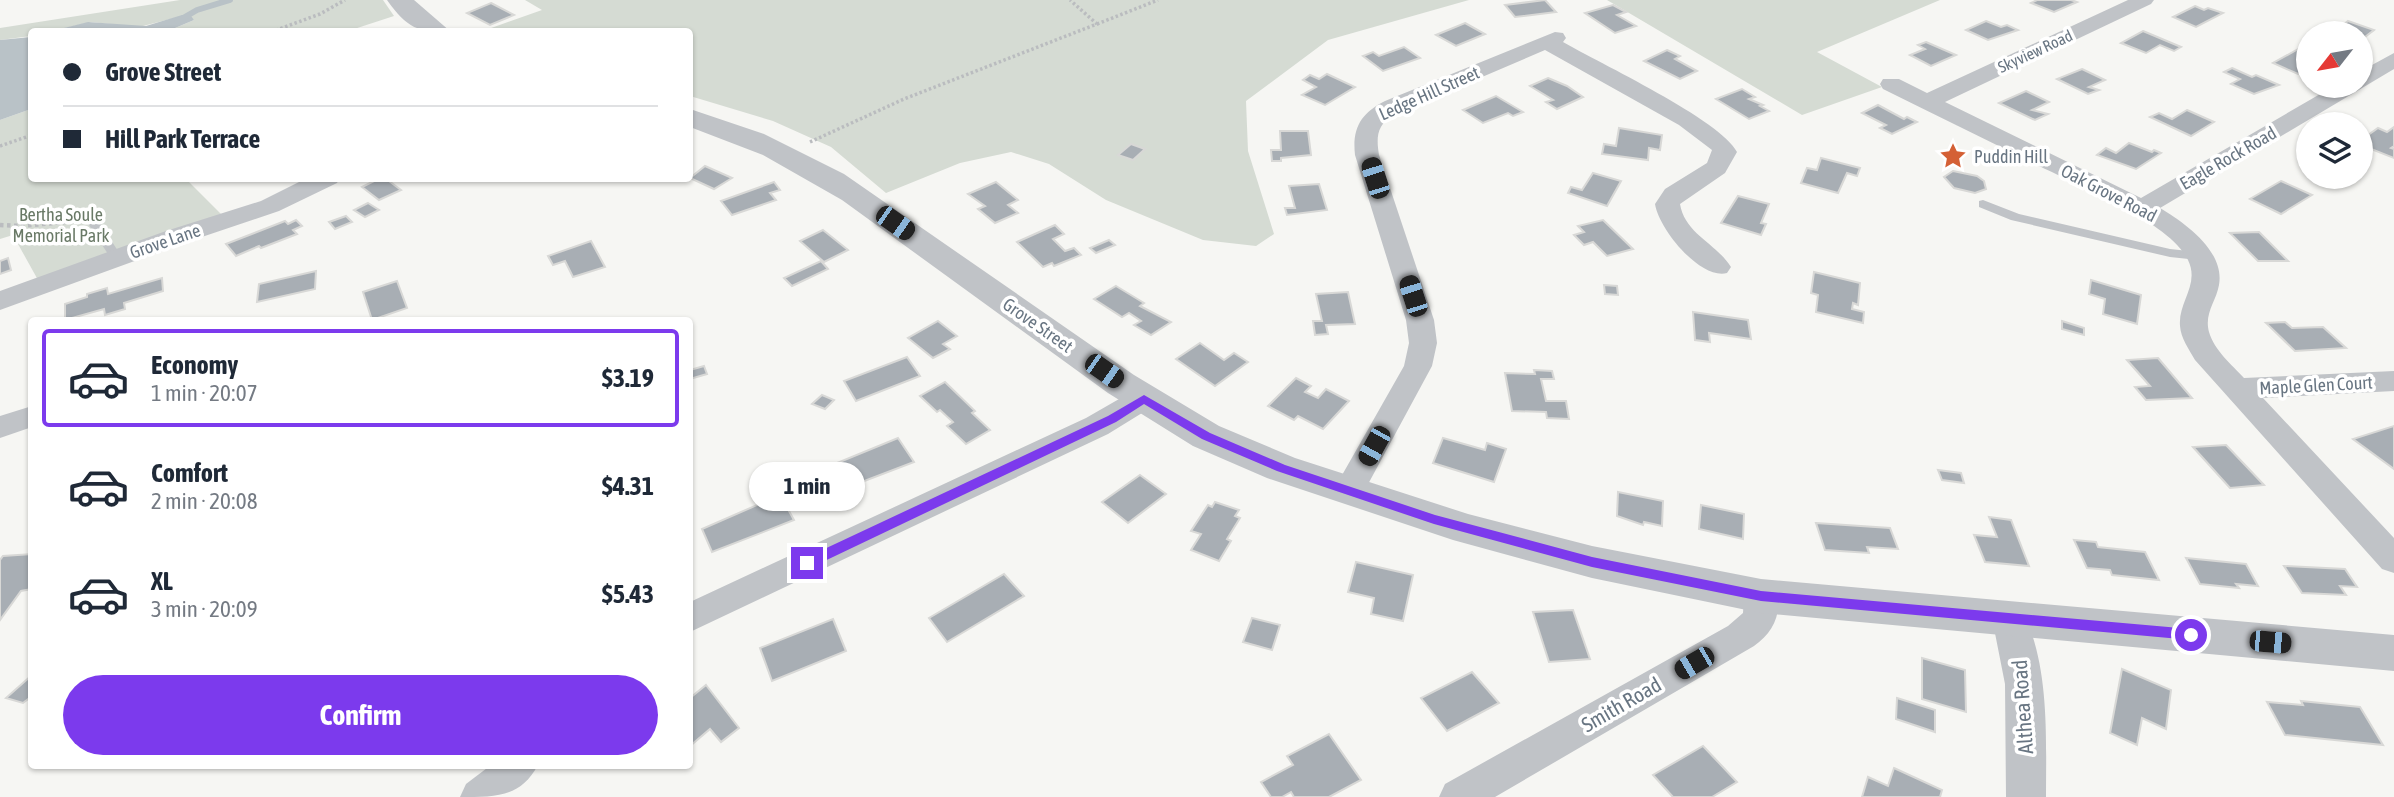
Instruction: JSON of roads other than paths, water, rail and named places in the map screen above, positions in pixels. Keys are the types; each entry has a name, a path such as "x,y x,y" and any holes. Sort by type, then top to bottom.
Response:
{"street":[{"path":"400,0 412,14 432,28"},
{"name":"Skyview Road","path":"1927,102 2144,0"},
{"name":"Ledge Hill Street","path":"1349,491 1412,378 1423,343 1420,320 1367,155 1365,137 1368,122 1373,116 1551,40 1688,120 1722,146 1725,152 1720,163 1675,192 1667,210 1680,234 1718,267"},
{"path":"2373,73 2394,60"},
{"name":"Oak Grove Road","path":"1891,84 2142,208 2170,226 2199,256"},
{"name":"Eagle Rock Road","path":"2142,208 2330,98"},
{"name":"Grove Street","path":"693,119 751,137 787,154 853,193 1144,398 1188,426 1234,449 1434,519 1548,551 1761,596 2394,653"},
{"name":"Grove Lane","path":"0,301 116,257 271,206 320,182"},
{"path":"2199,256 2206,271 2206,285 2194,317 2195,335 2207,355 2394,560"},
{"name":"Maple Glen Court","path":"2238,389 2394,381"},
{"path":"693,617 1097,426 1144,398"},
{"path":"0,427 28,417"},
{"name":"Smith Road","path":"1459,797 1746,632 1761,614 1761,596"},
{"name":"Althea Road","path":"2009,618 2024,685 2026,797"},
{"path":"480,797 514,769"}],"lane":[{"path":"1983,204 2006,215 2199,256"},
{"path":"91,219 116,257"}],"waterway":[{"path":"178,21 197,10 230,0"}],"place":[{"name":"Puddin Hill","path":"1953,156"}],"park label":[{"name":"Bertha Soule Memorial Park","path":"61,224"}]}
